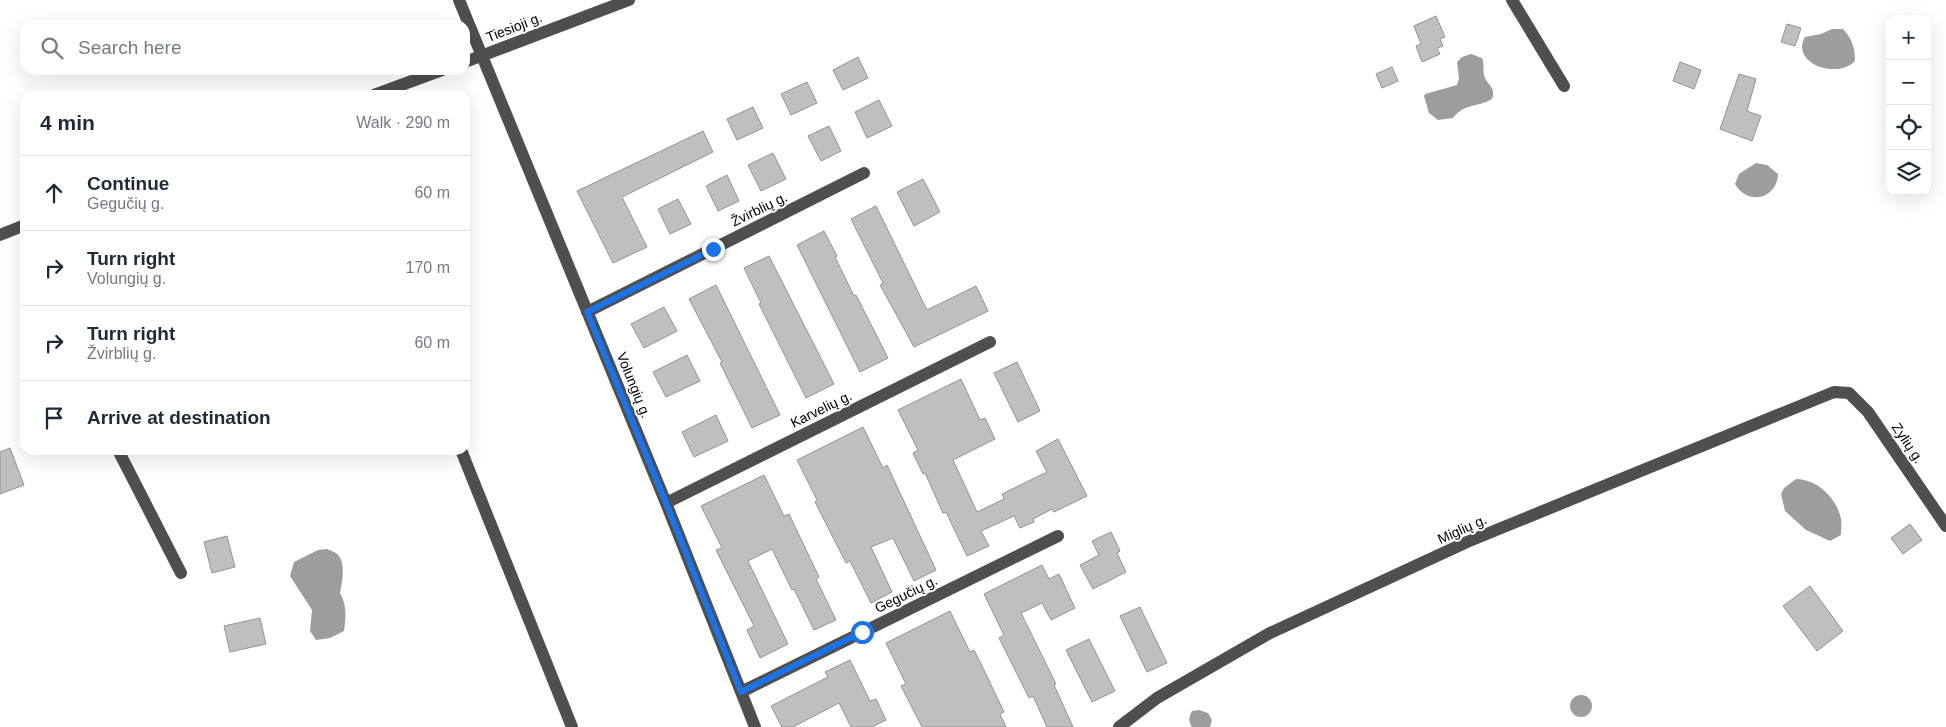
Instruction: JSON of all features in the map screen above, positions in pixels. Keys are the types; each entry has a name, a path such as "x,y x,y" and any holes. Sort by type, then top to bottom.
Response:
{"street":[{"name":"Volungių g.","path":"460,0 468,20"},
{"name":"Tiesioji g.","path":"470,60 629,0"},
{"path":"1512,0 1564,86"},
{"name":"Volungių g.","path":"470,25 756,727"},
{"path":"388,90 428,75"},
{"name":"Žvirblių g.","path":"587,312 864,173"},
{"path":"0,235 20,227"},
{"name":"Karvelių g.","path":"666,503 990,342"},
{"name":"Zylių g.","path":"1834,392 1850,393 1868,412 1946,526"},
{"name":"Miglių g.","path":"1119,727 1157,698 1270,633 1468,542 1834,392"},
{"path":"121,455 181,573"},
{"path":"463,455 572,727"},
{"name":"Gegučių g.","path":"741,692 1058,536"}],"shaded area":[{"path":"1832,29 1843,29 1849,36 1855,61 1837,69 1827,69 1809,61 1804,54 1802,46 1805,37 1821,34"},
{"path":"1471,54 1482,58 1485,78 1493,90 1492,99 1466,108 1457,113 1453,118 1438,120 1429,113 1425,94 1457,85 1459,78 1457,62 1462,57"},
{"path":"1756,163 1767,165 1778,174 1773,189 1761,197 1747,195 1735,184 1739,174"},
{"path":"1796,479 1811,482 1831,497 1839,511 1841,535 1830,541 1806,530 1785,511 1781,494 1784,488"},
{"path":"327,549 335,552 342,563 343,573 340,593 345,607 345,626 344,631 330,638 316,640 310,631 312,610 290,576 294,562 318,550"},
{"path":"1581,695 1589,698 1592,706 1589,714 1581,717 1573,714 1570,706 1573,698"},
{"path":"1199,710 1208,713 1212,720 1210,727 1192,727 1189,721 1191,713 1192,711"}],"building":[{"path":"1436,16 1445,37 1440,39 1443,46 1437,48 1440,54 1422,62 1416,46 1421,44 1414,26"},
{"path":"1787,24 1801,28 1795,46 1781,42"},
{"path":"858,57 868,78 843,90 833,70"},
{"path":"1680,62 1701,70 1694,89 1673,81"},
{"path":"1392,67 1398,81 1382,88 1376,74"},
{"path":"1739,74 1756,79 1747,111 1761,116 1752,141 1720,129"},
{"path":"807,82 817,103 791,115 781,94"},
{"path":"879,100 892,126 867,138 855,112"},
{"path":"753,107 763,128 737,140 727,119"},
{"path":"829,126 841,151 821,161 808,136"},
{"path":"703,131 713,152 622,197 647,247 613,263 577,191"},
{"path":"773,153 786,179 761,191 748,165"},
{"path":"727,175 739,201 718,211 706,186"},
{"path":"923,179 940,212 914,226 897,192"},
{"path":"678,199 691,224 670,234 658,209"},
{"path":"876,206 927,310 976,286 988,311 914,347 880,285 883,283 851,219"},
{"path":"824,231 854,296 856,295 888,358 860,372 797,245"},
{"path":"769,256 834,384 806,398 759,304 761,303 744,268"},
{"path":"716,285 780,415 752,428 720,363 722,362 689,299"},
{"path":"664,307 677,331 644,348 631,324"},
{"path":"687,355 700,381 666,397 653,372"},
{"path":"1017,362 1040,411 1018,422 994,373"},
{"path":"961,379 980,420 985,418 995,439 953,460 977,512 1004,499 1002,494 1047,472 1036,451 1058,439 1087,496 1054,512 1052,509 1033,519 1034,522 1020,528 1014,516 981,531 989,546 967,556 946,512 943,513 925,473 923,474 913,453 918,450 898,410"},
{"path":"716,415 728,441 694,457 682,432"},
{"path":"863,427 883,468 887,465 936,570 914,581 893,538 871,547 892,592 871,603 850,561 846,563 815,502 817,500 797,460"},
{"path":"10,448 24,485 0,494 0,452"},
{"path":"764,475 784,516 789,514 819,577 816,579 836,620 814,630 772,549 748,561 788,644 760,658 747,630 754,626 716,550 722,548 701,506"},
{"path":"1910,524 1922,540 1903,554 1891,538"},
{"path":"1111,532 1120,551 1117,553 1126,572 1093,589 1080,565 1099,555 1092,541"},
{"path":"227,536 235,567 212,573 204,542"},
{"path":"1042,565 1049,579 1059,574 1075,608 1051,620 1042,603 1021,613 1056,684 1054,685 1073,727 1047,727 1033,696 1029,698 999,638 1004,635 984,594"},
{"path":"1810,586 1843,631 1817,651 1783,606"},
{"path":"1140,607 1167,663 1147,672 1120,616"},
{"path":"950,611 970,652 974,650 985,672 1004,712 1000,714 1006,727 922,727 901,686 906,684 886,643"},
{"path":"260,618 266,644 230,652 224,626"},
{"path":"1089,639 1115,691 1092,702 1066,650"},
{"path":"850,660 870,701 876,699 886,720 872,727 851,727 839,703 793,727 782,727 771,706 828,677 825,672"}],"route":[{"path":"713,249 587,312 741,692 862,632"}]}
